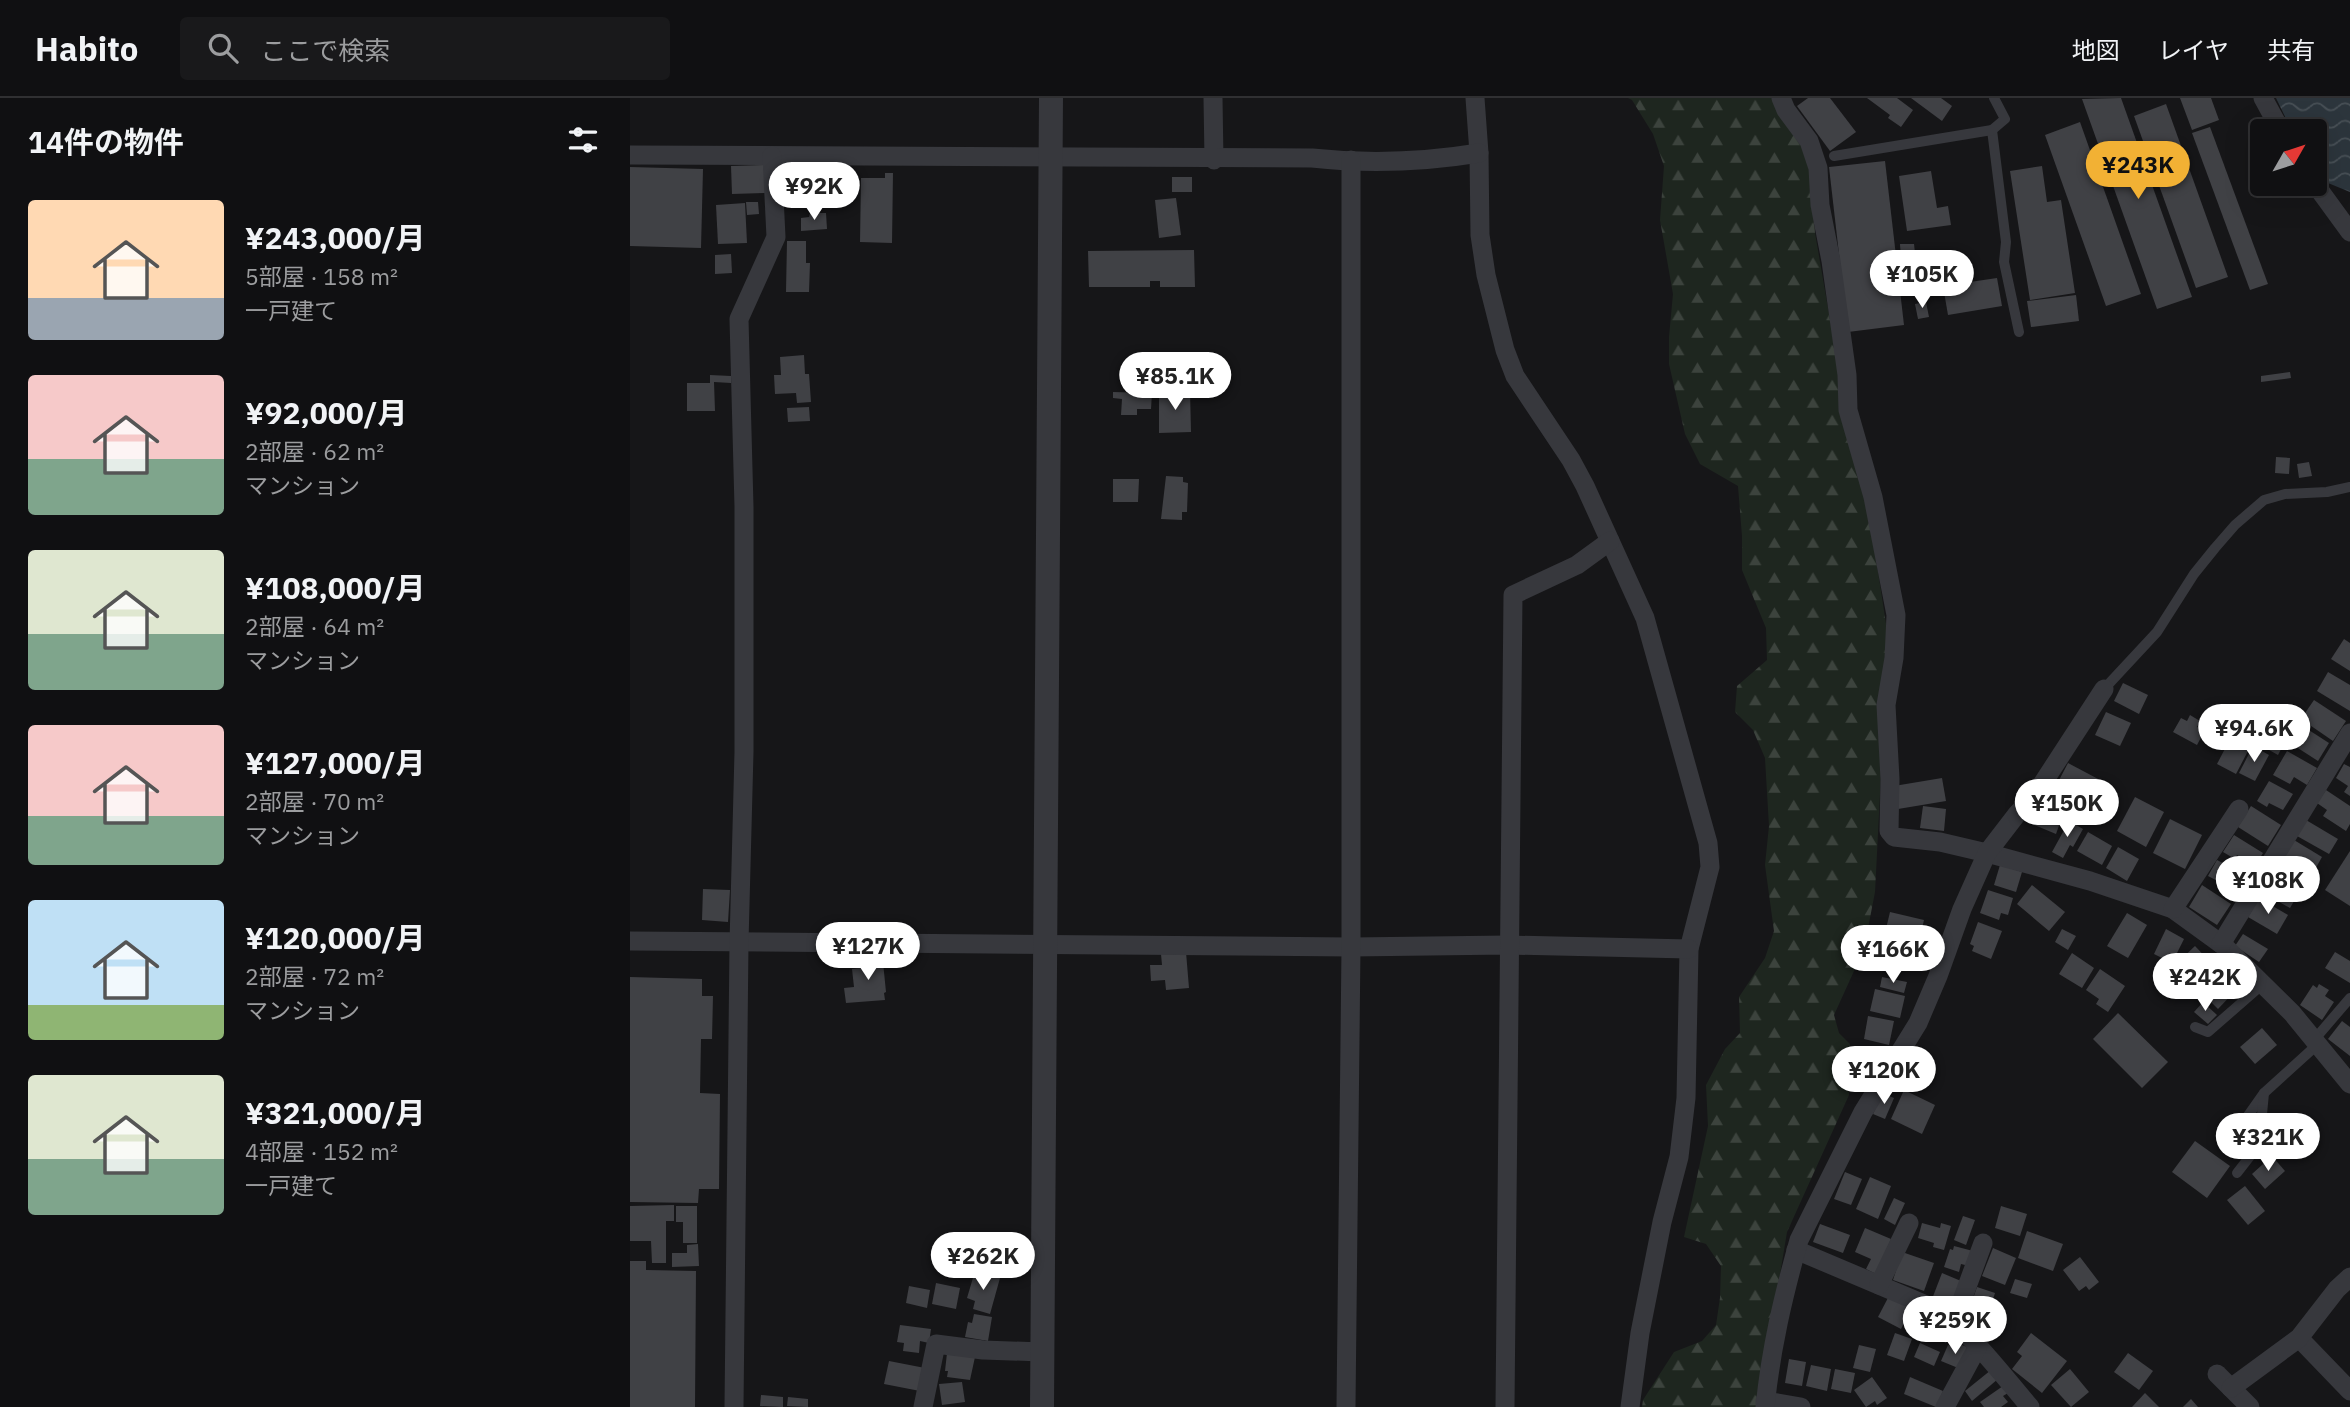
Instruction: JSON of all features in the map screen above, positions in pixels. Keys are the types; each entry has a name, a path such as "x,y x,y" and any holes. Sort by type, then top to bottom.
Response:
{"street":[{"path":"1042,1407 1051,98"},
{"path":"1213,98 1214,160"},
{"path":"1475,98 1480,235 1486,275 1505,351 1516,376 1571,460 1644,618 1708,844 1710,867 1689,949 1688,1061 1679,1157 1662,1222 1640,1333 1630,1407"},
{"path":"1781,98 1786,110 1809,141 1818,168 1819,205 1831,261 1847,375 1848,410 1872,496 1896,615 1894,659 1886,705 1891,779 1889,831 1894,837 1940,842 2090,881 2173,909 2221,944 2263,984 2292,1013 2350,1084"},
{"path":"2263,98 2274,119"},
{"path":"630,155 1433,160 1479,153"},
{"path":"734,1407 738,943 744,752 739,319 776,237 772,156"},
{"path":"1346,1407 1351,947 1351,160"},
{"path":"2324,196 2350,232"},
{"path":"1505,1407 1513,595 1577,565 1610,541"},
{"path":"1801,1407 1765,1404 1770,1360 1798,1240 1863,1111 1918,1023 1962,909 1987,853 2035,795 2104,689"},
{"path":"2221,944 2350,733"},
{"path":"2173,909 2239,809"},
{"path":"630,941 1351,947 1508,945 1689,949"},
{"path":"1880,1285 1909,1223"},
{"path":"1954,1322 1983,1243"},
{"path":"1796,1250 1938,1310 1978,1346 2030,1407"},
{"path":"2231,1388 2299,1338 2337,1289 2350,1277"},
{"path":"2299,1338 2350,1391"},
{"path":"923,1407 936,1344 983,1350 1042,1352"},
{"path":"1945,1407 1978,1346"},
{"path":"2217,1374 2250,1407"}],"lane":[{"path":"1834,156 1992,130 2005,119 1994,98"},
{"path":"1992,130 2006,242 2004,262 2020,332"},
{"path":"2104,689 2157,632 2194,574 2215,548 2235,525 2264,500 2285,494 2328,492 2350,487"},
{"path":"2195,1027 2208,1032 2263,984"},
{"path":"2245,1119 2264,1093 2316,1042 2350,998"},
{"path":"2237,1173 2265,1137 2266,1123 2262,1114 2264,1093"}],"green space":[{"path":"1628,98 1773,98 1802,145 1810,173 1815,233 1839,372 1868,506 1888,637 1875,892 1864,949 1834,1015 1839,1033 1850,1044 1849,1095 1787,1232 1758,1407 1642,1407 1643,1400 1674,1352 1702,1341 1716,1325 1721,1266 1706,1244 1684,1237 1708,1126 1706,1085 1725,1049 1740,1033 1739,997 1765,958 1774,931 1765,865 1769,826 1765,758 1753,730 1735,712 1737,686 1767,660 1766,628 1742,570 1738,486 1700,464 1685,434 1669,364 1673,294 1660,220 1664,166 1653,134 1632,100"}],"water":[{"path":"2276,98 2350,98 2350,192 2328,183 2328,119 2286,119"}],"building":[{"path":"1808,98 1830,98 1856,132 1830,151 1797,106"},
{"path":"1867,98 1897,98 1913,110 1901,127"},
{"path":"1911,98 1941,98 1952,106 1942,121"},
{"path":"2121,98 2192,297 2157,309 2082,99"},
{"path":"2180,98 2211,98 2219,120 2192,130"},
{"path":"2166,104 2228,277 2196,288 2134,116"},
{"path":"2080,122 2141,294 2106,306 2045,135"},
{"path":"2210,127 2268,284 2250,290 2192,133"},
{"path":"1885,161 1904,325 1848,332 1829,167"},
{"path":"764,165 765,193 732,194 731,166"},
{"path":"2042,166 2047,202 2061,200 2075,293 2030,300 2010,171"},
{"path":"630,167 703,169 701,248 630,246"},
{"path":"1931,171 1937,208 1948,206 1951,225 1907,231 1899,176"},
{"path":"885,173 893,173 892,243 860,242 861,178 885,178"},
{"path":"1172,177 1192,177 1192,192 1172,192"},
{"path":"1176,198 1181,235 1159,238 1155,200"},
{"path":"746,202 758,202 759,214 747,215"},
{"path":"745,203 747,243 718,244 716,205"},
{"path":"810,213 826,213 827,229 801,231 801,218 809,217"},
{"path":"787,241 806,241 806,263 810,263 809,292 786,292"},
{"path":"1900,244 1914,244 1917,271 1902,272"},
{"path":"1194,250 1195,287 1160,287 1160,281 1150,281 1150,287 1089,287 1088,251"},
{"path":"731,254 732,273 715,274 715,255"},
{"path":"1997,278 2002,306 1948,315 1943,286"},
{"path":"2076,295 2079,321 2031,327 2027,301"},
{"path":"1926,302 1929,317 1918,319 1915,304"},
{"path":"804,355 805,374 809,374 811,402 797,403 796,393 775,394 774,375 781,375 780,357"},
{"path":"2290,372 2291,378 2261,382 2261,376"},
{"path":"710,375 731,376 731,383 714,382 715,411 687,411 687,383 710,383"},
{"path":"1190,390 1191,432 1159,433 1159,391"},
{"path":"1113,392 1152,393 1151,409 1137,409 1137,415 1121,415 1122,399 1113,398"},
{"path":"809,407 810,421 788,422 787,408"},
{"path":"2276,457 2290,458 2289,474 2275,473"},
{"path":"2309,462 2312,476 2299,478 2297,464"},
{"path":"1166,476 1183,477 1183,482 1188,483 1187,512 1182,512 1182,520 1161,519"},
{"path":"1113,479 1139,479 1138,502 1113,502"},
{"path":"2344,639 2350,643 2350,671 2331,659"},
{"path":"2328,672 2350,685 2350,711 2317,691"},
{"path":"2123,683 2148,695 2139,714 2114,701"},
{"path":"2314,700 2346,721 2333,741 2301,719"},
{"path":"2106,712 2131,723 2120,746 2095,735"},
{"path":"2190,715 2200,721 2197,727 2205,730 2197,745 2173,732 2181,718 2187,721"},
{"path":"2266,722 2289,734 2278,755 2255,742"},
{"path":"2301,725 2329,743 2318,761 2290,743"},
{"path":"2229,741 2248,751 2236,774 2217,764"},
{"path":"2253,746 2269,755 2255,781 2239,773"},
{"path":"2287,751 2317,768 2307,785 2294,777 2290,784 2273,775"},
{"path":"2068,763 2100,780 2088,803 2056,786"},
{"path":"2344,764 2350,767 2350,796 2344,792 2348,786 2336,778"},
{"path":"1942,778 1946,801 1898,809 1894,786"},
{"path":"2269,781 2293,794 2283,810 2269,803 2267,807 2257,801"},
{"path":"2326,790 2350,806 2350,824 2346,831 2323,816 2327,810 2317,803"},
{"path":"2135,797 2164,812 2146,847 2117,831"},
{"path":"1923,806 1946,809 1944,831 1920,828"},
{"path":"2251,806 2281,825 2268,846 2238,827"},
{"path":"2033,808 2061,820 2056,834 2027,822"},
{"path":"2170,819 2202,835 2185,869 2153,853"},
{"path":"2306,820 2338,839 2329,854 2297,836"},
{"path":"2069,821 2083,829 2063,858 2052,852"},
{"path":"2088,832 2112,846 2102,865 2077,851"},
{"path":"2234,835 2263,853 2255,866 2237,855 2235,859 2223,852"},
{"path":"2294,840 2322,857 2309,880 2280,863"},
{"path":"2118,847 2139,859 2127,881 2106,868"},
{"path":"2350,851 2350,906 2325,890"},
{"path":"2217,860 2247,876 2239,892 2208,876"},
{"path":"2000,865 2022,872 2016,892 1994,885"},
{"path":"2279,872 2303,886 2290,908 2274,899 2280,889 2272,884"},
{"path":"2032,885 2065,912 2049,931 2017,904"},
{"path":"2202,885 2231,904 2217,925 2189,907"},
{"path":"703,889 730,890 728,922 702,920"},
{"path":"1988,890 2013,898 2008,915 2001,913 1999,920 1980,913"},
{"path":"2259,898 2288,915 2277,934 2248,917"},
{"path":"1890,912 1924,920 1919,941 1885,933"},
{"path":"2127,913 2147,925 2128,958 2107,946"},
{"path":"1978,922 2002,931 1991,959 1972,951 1974,946 1970,944"},
{"path":"2062,929 2076,936 2068,950 2055,942"},
{"path":"2166,929 2184,939 2172,963 2154,954"},
{"path":"2243,934 2268,949 2259,962 2235,946"},
{"path":"1886,940 1904,944 1900,963 1882,959"},
{"path":"2195,946 2214,966 2193,986 2174,966"},
{"path":"882,952 885,1000 846,1003 844,988 854,987 852,969 870,967 869,953"},
{"path":"1186,952 1189,988 1166,990 1165,980 1151,981 1150,965 1162,965 1161,954"},
{"path":"2335,952 2350,961 2350,983 2325,968"},
{"path":"2072,953 2094,968 2082,988 2059,974"},
{"path":"2100,969 2125,986 2108,1012 2096,1004 2099,999 2086,990"},
{"path":"2215,972 2235,991 2218,1009 2198,989"},
{"path":"630,977 702,979 702,996 713,996 712,1039 701,1039 700,1093 720,1094 719,1189 699,1189 698,1203 630,1202"},
{"path":"1882,977 1907,982 1904,993 1880,987"},
{"path":"2319,984 2329,990 2325,996 2334,1002 2322,1020 2300,1005 2313,985 2317,988"},
{"path":"1875,989 1905,996 1900,1018 1870,1011"},
{"path":"2203,1002 2217,1015 2208,1024 2194,1012"},
{"path":"2118,1013 2168,1062 2142,1088 2093,1039"},
{"path":"1868,1016 1894,1021 1889,1045 1864,1039"},
{"path":"2342,1021 2350,1027 2350,1056 2328,1039"},
{"path":"2262,1028 2277,1045 2255,1064 2240,1047"},
{"path":"1904,1090 1935,1105 1922,1134 1891,1119"},
{"path":"1882,1093 1894,1098 1885,1119 1873,1114"},
{"path":"2195,1141 2230,1166 2207,1198 2172,1172"},
{"path":"2272,1156 2285,1171 2265,1189 2252,1174"},
{"path":"1845,1172 1862,1179 1851,1205 1834,1199"},
{"path":"1870,1177 1891,1186 1878,1219 1856,1209"},
{"path":"2245,1186 2265,1211 2248,1225 2227,1200"},
{"path":"1894,1198 1905,1203 1895,1225 1884,1219"},
{"path":"674,1205 674,1221 666,1221 666,1263 652,1263 651,1241 630,1241 630,1206"},
{"path":"676,1206 697,1206 697,1243 683,1243 683,1222 676,1222"},
{"path":"2001,1206 2027,1214 2020,1236 1995,1228"},
{"path":"1963,1216 1975,1220 1966,1245 1954,1240"},
{"path":"1922,1223 1940,1228 1941,1223 1951,1226 1944,1250 1933,1247 1934,1243 1918,1238"},
{"path":"1820,1224 1850,1235 1843,1253 1813,1242"},
{"path":"1865,1228 1891,1239 1876,1274 1866,1269 1871,1259 1855,1252"},
{"path":"2027,1231 2063,1244 2053,1271 2018,1258"},
{"path":"698,1244 699,1266 672,1267 672,1253 687,1253 687,1245"},
{"path":"1954,1246 1973,1251 1969,1266 1961,1264 1959,1272 1944,1267 1950,1249 1953,1250"},
{"path":"1993,1248 2016,1258 2005,1285 1982,1276"},
{"path":"1902,1252 1934,1263 1924,1291 1893,1280"},
{"path":"2080,1257 2099,1282 2089,1290 2086,1286 2079,1291 2063,1270"},
{"path":"630,1261 646,1261 646,1270 696,1271 695,1407 630,1407"},
{"path":"975,1271 1000,1278 990,1314 973,1309 975,1301 967,1298"},
{"path":"1942,1273 1961,1281 1951,1307 1932,1299"},
{"path":"2015,1279 2032,1284 2027,1298 2010,1293"},
{"path":"936,1283 960,1288 956,1309 932,1304"},
{"path":"909,1286 930,1290 927,1308 906,1303"},
{"path":"1977,1287 1995,1293 1987,1319 1968,1313"},
{"path":"1890,1294 1913,1306 1901,1329 1878,1317"},
{"path":"974,1314 992,1317 988,1341 965,1337 968,1322 972,1323"},
{"path":"1913,1318 1924,1324 1916,1337 1906,1332"},
{"path":"1932,1320 1938,1324 1940,1320 1954,1326 1946,1343 1926,1333"},
{"path":"900,1325 931,1329 929,1343 920,1341 919,1353 903,1351 904,1343 897,1342"},
{"path":"1895,1333 1912,1339 1904,1361 1887,1355"},
{"path":"2031,1333 2067,1361 2042,1393 2012,1369 2022,1356 2017,1352"},
{"path":"1920,1343 1940,1352 1934,1366 1914,1357"},
{"path":"1957,1343 1967,1347 1963,1370 1941,1361 1948,1345 1956,1348"},
{"path":"1859,1345 1876,1349 1870,1372 1853,1368"},
{"path":"947,1353 975,1357 970,1380 947,1377"},
{"path":"2128,1353 2153,1371 2139,1390 2114,1372"},
{"path":"1789,1359 1806,1362 1802,1386 1785,1383"},
{"path":"889,1361 925,1368 920,1391 884,1384"},
{"path":"1811,1365 1831,1369 1827,1391 1806,1386"},
{"path":"1835,1369 1855,1373 1851,1393 1831,1389"},
{"path":"2070,1369 2089,1392 2071,1407 2051,1385"},
{"path":"1991,1370 1998,1379 1972,1401 1965,1391"},
{"path":"1872,1377 1887,1398 1877,1405 1875,1401 1866,1407 1854,1390"},
{"path":"1910,1377 1943,1391 1936,1407 1904,1394"},
{"path":"962,1382 965,1402 942,1405 939,1384"},
{"path":"2003,1386 2008,1393 2003,1396 2008,1402 2001,1407 1984,1407 1980,1402"},
{"path":"2145,1393 2159,1407 2132,1407"},
{"path":"761,1395 783,1397 783,1407 760,1406"},
{"path":"788,1397 808,1399 808,1407 787,1406"},
{"path":"2191,1399 2198,1407 2183,1407"}]}
